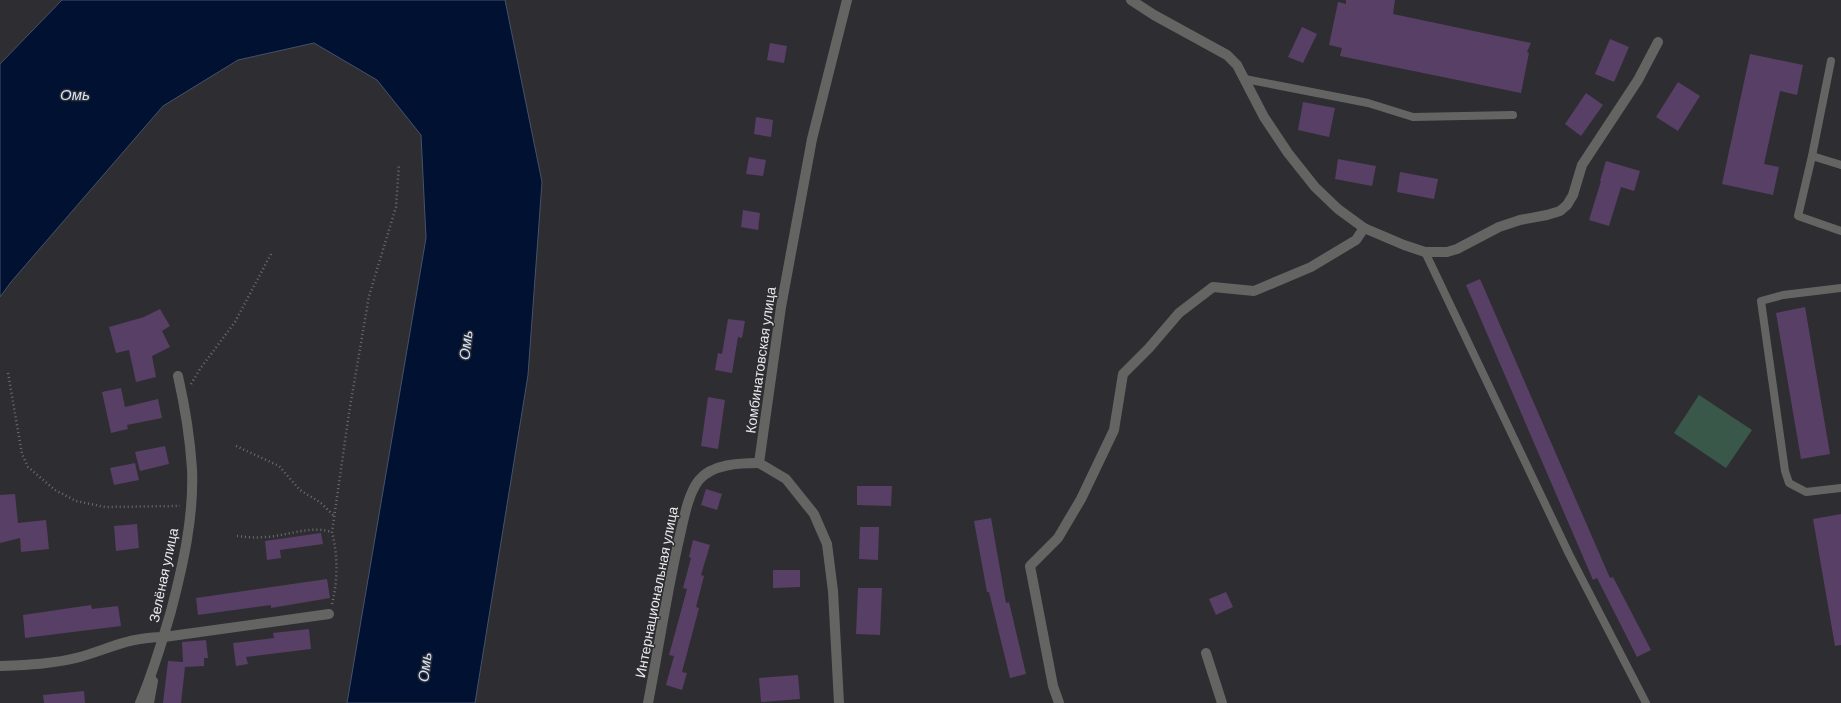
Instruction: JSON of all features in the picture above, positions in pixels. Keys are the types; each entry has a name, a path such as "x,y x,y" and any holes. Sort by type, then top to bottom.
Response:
{"street":[{"name":"Комбинатовская улица","path":"759,463 781,307 811,147 847,0"},
{"path":"1131,0 1227,55 1237,65 1264,117 1288,153 1315,187 1338,209 1364,228 1425,252 1447,252 1457,249 1499,227 1520,220 1547,216 1560,211 1567,205 1573,195 1582,165 1638,80 1658,42"},
{"path":"1059,703 1053,686 1030,566 1058,538 1081,499 1114,430 1123,374 1149,348 1179,313 1213,286 1254,291 1311,267 1356,240 1364,228"},
{"name":"Зелёная улица","path":"140,703 153,673 164,637 187,543 191,506 192,470 187,416 178,376"},
{"name":"Интернациональная улица","path":"648,703 675,558 687,505 699,480 718,467 759,463"},
{"path":"759,463 786,479 814,514 826,544 833,592 839,703"},
{"name":"Зелёная улица","path":"0,666 49,663 79,657 139,638 164,637 329,614"},
{"path":"1206,653 1222,703"},
{"path":"149,703 153,673"}],"lane":[{"path":"1831,61 1798,216 1841,231"},
{"path":"1244,79 1368,103 1413,117 1513,115"},
{"path":"1812,156 1841,165"},
{"path":"1425,252 1569,554 1646,703"},
{"path":"1841,288 1783,295 1761,301 1785,471 1789,483 1806,492 1841,488"}],"path":[{"path":"329,614 336,578 337,550 332,532 349,413 368,296 396,207 399,164"},
{"path":"183,398 200,369 235,322 271,254"},
{"path":"8,373 22,454 28,467 55,490 76,501 105,507 191,506"},
{"path":"236,446 278,466 300,490 321,503 334,516"},
{"path":"237,536 266,537 302,530 323,530 332,532"}],"green space":[{"path":"1699,395 1752,430 1726,468 1674,433"}],"water":[{"name":"Омь","path":"62,0 505,0 542,182 528,375 475,703 347,703 426,238 421,135 377,80 314,43 238,60 163,106 11,282 0,297 0,64"}],"building":[{"path":"1346,0 1395,0 1393,14 1531,43 1527,52 1529,53 1521,93 1340,56 1342,48 1329,45 1338,2 1346,4"},
{"path":"1302,27 1317,34 1303,63 1288,57"},
{"path":"1610,39 1629,47 1614,82 1595,74"},
{"path":"770,43 787,46 784,63 767,60"},
{"path":"1750,54 1803,65 1797,95 1780,91 1764,164 1779,167 1773,195 1722,184"},
{"path":"1678,82 1700,96 1678,131 1656,117"},
{"path":"1586,93 1603,105 1581,136 1565,124"},
{"path":"1303,102 1335,108 1329,137 1298,130"},
{"path":"756,117 773,120 771,137 754,134"},
{"path":"749,157 766,160 763,176 746,174"},
{"path":"1338,159 1376,166 1372,186 1335,179"},
{"path":"1606,161 1640,171 1634,191 1621,187 1609,226 1589,220"},
{"path":"1400,172 1438,179 1434,199 1397,192"},
{"path":"743,210 760,213 758,230 741,227"},
{"path":"1480,279 1610,578 1613,577 1651,650 1637,657 1597,578 1593,580 1466,285"},
{"path":"1805,307 1830,454 1801,459 1776,313"},
{"path":"160,309 170,326 162,331 170,347 152,356 156,377 136,382 129,350 116,353 109,327 144,317"},
{"path":"728,319 745,321 742,338 738,337 732,373 715,370 718,353 722,354"},
{"path":"121,388 125,407 158,399 162,418 127,425 128,429 111,433 102,392"},
{"path":"708,397 725,400 718,449 701,446"},
{"path":"165,446 169,464 140,471 135,452"},
{"path":"135,463 139,480 114,485 110,468"},
{"path":"857,486 892,486 891,506 857,505"},
{"path":"706,489 722,494 717,510 701,505"},
{"path":"15,494 18,523 46,520 49,549 21,552 20,538 0,543 0,495"},
{"path":"1841,514 1841,645 1835,646 1813,519"},
{"path":"991,518 1006,603 1009,602 1026,674 1010,678 989,592 987,592 974,521"},
{"path":"137,524 139,548 116,551 114,526"},
{"path":"860,527 879,527 878,560 859,559"},
{"path":"321,533 323,544 280,550 281,558 267,560 265,541"},
{"path":"693,540 710,545 701,575 704,576 696,607 699,608 682,672 687,673 682,690 666,685 674,656 669,655 687,589 683,588 691,558 689,557"},
{"path":"773,570 800,570 800,587 773,588"},
{"path":"327,579 330,598 271,608 271,605 198,615 196,598"},
{"path":"858,588 882,588 880,635 856,634"},
{"path":"1226,592 1233,607 1216,615 1209,599"},
{"path":"91,605 92,609 118,606 121,626 25,638 23,615"},
{"path":"309,629 311,649 246,657 248,664 236,666 233,643 274,638 273,633"},
{"path":"206,640 208,658 204,658 204,666 185,667 181,703 163,703 168,661 183,662 182,642"},
{"path":"798,675 800,699 761,702 759,678"},
{"path":"84,691 85,703 44,703 43,695"}]}
